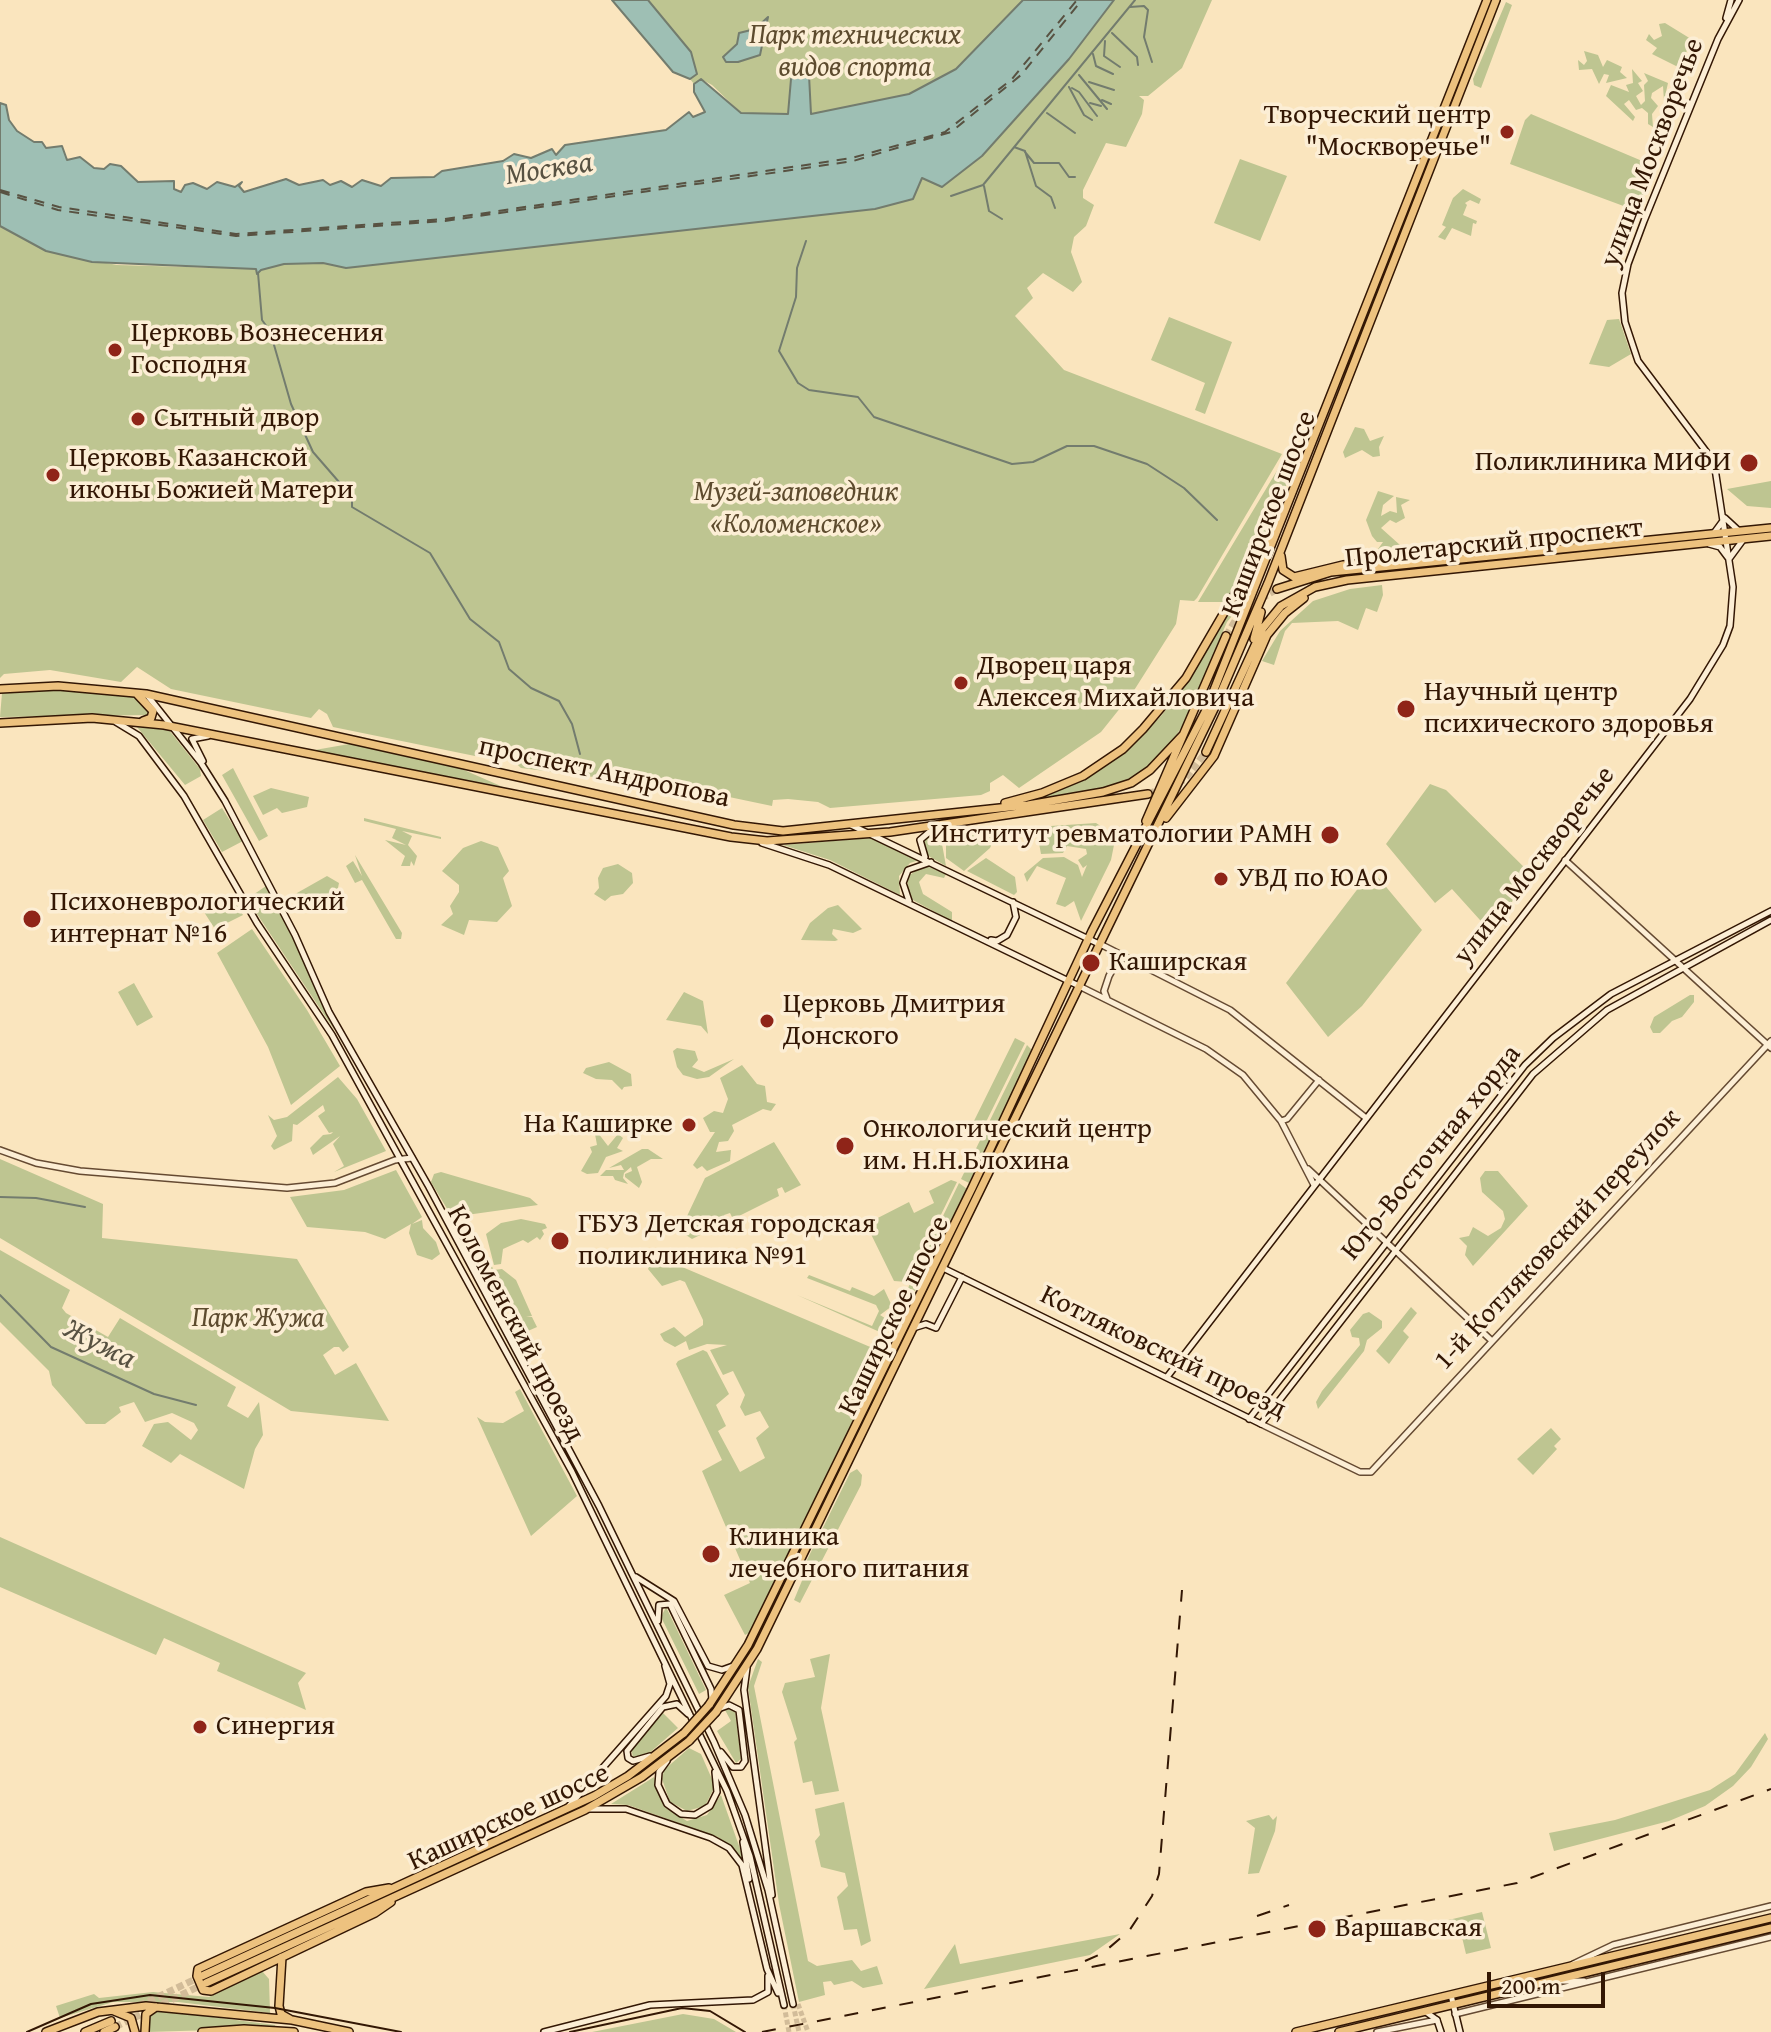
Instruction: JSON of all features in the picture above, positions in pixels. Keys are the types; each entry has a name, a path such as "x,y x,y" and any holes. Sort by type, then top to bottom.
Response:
{"main road":[{"name":"Каширское шоссе","path":"402,1889 628,1776 684,1733 710,1704 740,1660 932,1271 1088,939 1183,759 1234,646 1282,512 1487,0"},
{"name":"Каширское шоссе","path":"204,1979 585,1810 674,1754 689,1741 717,1710 748,1666 1157,829 1268,583 1496,0"},
{"name":"улица Москворечье","path":"1167,1377 1712,667 1730,626 1733,587 1725,518 1713,459 1651,381 1634,354 1622,293 1628,264 1726,21 1731,0"},
{"name":"улица Москворечье","path":"1726,21 1739,0"},
{"path":"975,811 1063,786 1103,764 1143,729 1181,686 1282,512"},
{"path":"1725,518 1731,527 1743,535 1729,559 1720,547 1708,540 1720,529 1725,518"},
{"name":"Пролетарский проспект","path":"1251,652 1263,628 1281,606 1308,590 1334,583 1708,540 1771,528"},
{"name":"Пролетарский проспект","path":"1743,535 1771,536"},
{"name":"Пролетарский проспект","path":"1277,589 1331,572 1708,540"},
{"path":"1283,543 1281,564 1290,576 1343,565 1404,558 1434,561"},
{"path":"1251,652 1268,583"},
{"path":"1157,829 1214,756 1261,647 1275,624 1298,601 1334,583"},
{"name":"Каширское шоссе","path":"1135,849 1226,636"},
{"name":"Каширское шоссе","path":"1206,752 1251,652"},
{"name":"проспект Андропова","path":"3,690 58,686 146,694 734,825 783,831 1081,797 1122,786 1158,764 1183,735"},
{"path":"134,692 153,711 149,719 137,722"},
{"name":"Коломенский проезд","path":"146,694 205,770 295,935 329,1012 412,1158 657,1642 740,1825 784,2004 767,1969"},
{"name":"Коломенский проезд","path":"109,720 139,736 184,796 257,923 338,1045 481,1292"},
{"name":"проспект Андропова","path":"0,721 137,722 745,839 785,841 890,832 1148,794"},
{"path":"205,770 192,739 208,736"},
{"path":"887,818 882,826 890,832"},
{"path":"848,824 933,862 1230,1010 1366,1118"},
{"path":"933,862 922,853 920,840 925,832 943,825"},
{"path":"745,839 829,865 1069,981 1225,1061 1255,1087 1281,1121 1314,1185"},
{"path":"1565,860 1770,1044"},
{"path":"912,905 904,892 905,876 915,865 933,862"},
{"path":"984,939 997,941 1007,935 1016,917 1013,901"},
{"name":"Юго-Восточная хорда","path":"1249,1419 1525,1065 1600,1001 1771,911"},
{"name":"Юго-Восточная хорда","path":"1261,1424 1533,1074 1607,1010 1771,920"},
{"path":"1107,1000 1104,991 1109,976 1118,960 1127,957"},
{"name":"1-й Котляковский переулок","path":"1376,1466 1770,1044"},
{"path":"1281,1121 1287,1119 1319,1080"},
{"path":"0,1150 36,1163 80,1171 287,1188 335,1183 412,1158"},
{"path":"1304,1166 1492,1341"},
{"path":"932,1271 943,1268"},
{"name":"Котляковский проезд","path":"943,1268 1360,1472 1367,1473 1376,1466"},
{"path":"913,1328 926,1324 936,1328 962,1277"},
{"name":"Коломенский проезд","path":"487,1304 623,1556 714,1742 755,1843 796,2004"},
{"path":"623,1556 640,1580 674,1601 708,1666 726,1669 740,1660"},
{"path":"660,1630 657,1609 667,1603 711,1689 710,1704"},
{"path":"565,1810 666,1696 670,1680 657,1642"},
{"path":"748,1666 744,1690 776,1924"},
{"path":"669,1745 640,1760 630,1760 626,1754 666,1705 677,1704 694,1721"},
{"path":"714,1742 733,1767 743,1765 739,1710 733,1705 717,1710"},
{"path":"674,1754 659,1772 658,1785 667,1804 687,1816 704,1811 717,1792 709,1752"},
{"path":"585,1810 611,1806 626,1809 723,1844 742,1865 753,1904"},
{"path":"544,2032 640,2006 722,1999 745,2002 764,1996 769,1989 767,1969 740,1825"},
{"path":"402,1889 375,1913 206,1991 196,1973 366,1892 402,1889"},
{"path":"1567,1968 1613,1945 1771,1906"},
{"path":"1296,2032 1771,1918"},
{"path":"1454,2010 1549,1982 1771,1928"},
{"path":"1339,2032 1425,2012 1454,2010 1596,1981 1771,1937"},
{"path":"286,1954 279,1964 279,2006 281,2014 292,2020"},
{"path":"260,1968 272,1968 275,1977 275,2011 264,2017"},
{"path":"1549,1982 1596,1981"},
{"path":"1451,1995 1460,2032"},
{"path":"46,2032 110,2010 158,2006 292,2020 349,2032"},
{"path":"145,2032 146,2014 158,2006"},
{"path":"110,2010 131,2018 135,2032"},
{"path":"1425,2012 1437,2020 1441,2032"},
{"path":"1377,2032 1437,2020"},
{"path":"85,2032 113,2024 104,2032"},
{"path":"202,2032 244,2029 294,2032"}],"green space":[{"name":"Парк технических видов спорта","path":"648,0 1023,0 986,42 956,69 927,87 904,96 810,115 809,75 790,87 788,114 741,113 712,85 701,79 694,84 690,79 697,74 691,52"},
{"name":"Музей-заповедник «Коломенское»","path":"1114,0 1212,0 1182,68 1148,96 1139,96 1144,100 1142,114 1126,147 1106,143 1083,190 1083,198 1094,205 1086,226 1074,237 1071,252 1082,282 1073,292 1043,273 1027,288 1033,298 1015,316 1064,370 1282,454 1197,598 1194,601 1180,600 1176,624 1133,692 1101,732 1019,788 1003,775 990,783 990,791 981,795 830,808 818,802 788,799 773,800 772,806 691,789 521,768 496,744 475,756 333,727 327,714 319,709 311,718 171,689 137,667 121,682 50,670 4,674 0,678 0,226 46,251 117,265 256,269 258,274 261,270 284,264 323,263 346,268 875,209 913,199 922,178 942,187 982,156 1069,59"},
{"path":"1506,2 1512,5 1481,88 1474,85 1473,79"},
{"path":"1665,23 1691,39 1686,53 1689,59 1682,69 1652,54 1657,48 1646,40 1649,34 1654,40 1662,36 1659,24"},
{"path":"1584,51 1598,55 1603,67 1607,60 1622,67 1620,72 1627,78 1606,83 1609,75 1604,74 1599,84 1592,69 1579,70 1578,60 1584,65 1587,61"},
{"path":"1632,69 1642,81 1638,83 1643,91 1636,96 1641,105 1645,101 1644,85 1648,81 1644,73 1668,83 1664,101 1663,86 1652,93 1651,98 1658,106 1652,114 1653,127 1648,124 1648,113 1642,108 1636,110 1629,100 1624,104 1635,117 1633,121 1606,96 1611,85 1629,92 1626,85 1633,83"},
{"path":"1531,114 1654,166 1637,211 1510,164 1525,120"},
{"path":"1240,159 1287,176 1260,241 1214,223"},
{"path":"1463,189 1481,199 1479,204 1470,200 1465,203 1463,215 1477,221 1473,223 1471,236 1452,228 1445,240 1438,237 1446,227 1442,225 1453,198"},
{"path":"1169,317 1232,342 1205,414 1195,410 1205,383 1151,360"},
{"path":"1619,319 1631,354 1609,367 1589,364 1607,320"},
{"path":"1355,427 1364,429 1370,441 1384,436 1379,447 1380,456 1373,457 1362,450 1345,458 1343,452"},
{"path":"1284,459 1291,462 1291,473 1273,520 1254,554 1225,602 1198,602"},
{"path":"1771,481 1771,508 1747,506 1727,489"},
{"path":"1378,491 1394,496 1383,505 1381,516 1390,511 1397,513 1396,497 1410,500 1401,505 1405,518 1396,523 1390,520 1381,528 1400,545 1380,551 1378,549 1383,542 1377,542 1372,536 1366,520"},
{"path":"1260,556 1245,600 1227,622 1183,725 1162,757 1124,783 1097,791 1040,798 1090,775 1136,741 1161,716 1183,688"},
{"path":"1382,585 1383,595 1377,612 1366,608 1358,630 1338,621 1292,623 1285,631 1274,665 1262,661 1280,631 1313,601 1350,589"},
{"path":"60,689 131,696 149,707 150,715 0,717 2,693"},
{"path":"137,727 169,730 200,769 201,776 185,785"},
{"path":"355,743 448,763 503,787 309,751"},
{"path":"233,768 268,836 259,841 222,775"},
{"path":"1430,784 1446,790 1533,876 1489,930 1452,889 1435,903 1386,844"},
{"path":"271,788 309,797 307,807 282,813 277,808 263,815 253,796"},
{"path":"222,808 243,841 222,852 203,820"},
{"path":"364,818 441,839 402,831 412,836 408,845 417,856 414,866 411,861 410,866 401,866 405,856 385,840 406,845 392,838 396,829 364,821"},
{"path":"1096,823 1108,831 1114,845 1111,860 1081,921 1074,901 1065,907 1056,904 1066,878 1037,866 1027,882 1024,874 1043,858 1064,857 1078,865 1082,877 1087,865 1083,868 1078,860 1087,854 1086,849 1067,846 1063,853 1041,854 1036,827"},
{"path":"967,827 968,831 955,833 942,844 946,866 925,854 923,840 930,832"},
{"path":"992,832 994,839 990,848 964,871 946,858 946,843 953,838"},
{"path":"871,838 919,860 910,863 899,876 900,895 830,860 783,845"},
{"path":"481,841 498,847 509,871 503,878 512,906 497,922 469,920 464,935 441,925 453,914 450,906 459,892 459,885 442,871 463,848"},
{"path":"355,855 402,933 401,939 396,939 362,880 355,883 346,866 353,861 362,876"},
{"path":"986,858 1015,877 1017,892 1014,895 967,871"},
{"path":"618,864 632,873 633,883 623,894 611,896 605,901 594,894 599,888 598,878 603,868"},
{"path":"924,865 946,874 944,878 926,874 919,882 923,894 952,912 952,921 909,898 907,877"},
{"path":"1372,870 1422,930 1362,1006 1328,1037 1286,983"},
{"path":"327,876 339,883 337,893 307,911 299,908 294,899 297,893"},
{"path":"266,886 293,939 335,1031 247,899"},
{"path":"232,897 243,915 215,929 204,912"},
{"path":"838,905 862,929 853,933 833,929 832,934 838,940 835,941 801,940 810,923 828,908"},
{"path":"252,929 307,1010 340,1066 291,1105 268,1047 217,953"},
{"path":"134,983 153,1017 137,1026 118,992"},
{"path":"684,992 703,1001 708,1034 701,1026 666,1020"},
{"path":"1694,995 1694,1002 1682,1017 1672,1021 1660,1033 1653,1033 1650,1027 1654,1017"},
{"path":"1015,1038 1025,1043 986,1122 971,1127"},
{"path":"1027,1045 1033,1051 969,1183 961,1179"},
{"path":"677,1048 695,1051 698,1060 692,1067 704,1072 734,1059 709,1077 697,1079 683,1075 677,1067 673,1051"},
{"path":"609,1062 631,1074 632,1086 622,1090 612,1080 596,1079 583,1073 586,1068"},
{"path":"742,1065 757,1084 765,1086 767,1102 776,1104 771,1111 763,1109 732,1125 734,1131 728,1141 719,1142 716,1152 731,1150 730,1161 707,1171 702,1166 697,1169 693,1165 715,1132 710,1132 703,1118 714,1111 723,1113 728,1099 720,1078"},
{"path":"338,1077 357,1099 386,1151 334,1172 344,1166 333,1144 340,1136 313,1155 310,1148 323,1135 333,1132 329,1133 318,1116 325,1111 323,1105 297,1125 293,1124 292,1141 274,1150 271,1146 277,1136 268,1115 274,1120 287,1117"},
{"path":"598,1133 608,1146 618,1134 623,1138 617,1148 623,1151 606,1157 598,1173 587,1174 581,1171 592,1152 590,1147 597,1145 595,1134"},
{"path":"774,1142 801,1185 785,1193 782,1187 777,1189 779,1196 733,1219 730,1213 724,1215 727,1222 692,1239 680,1231 705,1178"},
{"path":"642,1149 648,1149 663,1159 651,1159 637,1167 642,1182 639,1188 625,1177 632,1171 631,1167 624,1173 623,1178 628,1184 615,1180 613,1176 600,1176 606,1170 624,1170 621,1165 609,1168"},
{"name":"Парк Жужа","path":"0,1159 103,1204 102,1238 297,1259 349,1347 343,1352 339,1347 334,1347 323,1355 335,1375 356,1363 389,1421 291,1411 0,1238"},
{"path":"396,1170 422,1217 412,1224 422,1220 423,1228 436,1242 440,1254 432,1260 417,1255 409,1233 411,1224 385,1239 365,1232 307,1227 290,1197 344,1190"},
{"path":"1485,1171 1498,1171 1528,1206 1473,1266 1465,1255 1467,1246 1459,1238 1469,1236 1473,1227 1488,1236 1501,1228 1505,1219 1503,1211 1482,1192 1480,1178"},
{"path":"441,1172 530,1198 538,1205 452,1217 431,1182 434,1174"},
{"path":"951,1180 957,1182 908,1282 894,1281 866,1224 909,1202 914,1213 934,1203 929,1191"},
{"path":"959,1183 967,1189 915,1291 908,1288"},
{"path":"521,1219 545,1224 547,1228 542,1230 544,1234 540,1240 537,1237 528,1243 523,1240 503,1249 501,1264 494,1265 486,1234 501,1223"},
{"path":"0,1250 70,1290 62,1308 66,1313 108,1337 120,1318 236,1387 227,1406 248,1418 259,1402 263,1435 255,1449 244,1489 180,1454 171,1463 142,1446 154,1424 168,1422 191,1440 198,1430 194,1423 172,1413 145,1422 134,1402 119,1407 121,1412 105,1424 86,1424 52,1385 49,1371 0,1322"},
{"path":"654,1255 882,1352 854,1418 749,1633 745,1635 724,1595 750,1583 702,1471 722,1460 676,1364 678,1361 703,1350 707,1352 729,1394 716,1405 726,1426 718,1431 740,1472 765,1458 756,1438 769,1427 760,1411 745,1416 740,1407 745,1395 733,1371 723,1375 710,1350 727,1345 707,1344 689,1350 686,1341 675,1347 664,1341 660,1334 674,1327 685,1337 703,1325 703,1320 685,1282 680,1280 662,1286 648,1269"},
{"path":"489,1262 494,1270 502,1269 516,1280 532,1316 526,1317 532,1317 537,1327 521,1334 499,1293"},
{"path":"809,1275 850,1291 852,1287 874,1296 884,1289 892,1306 880,1315 888,1320 882,1333 797,1295 872,1326 879,1311 876,1305 807,1278"},
{"path":"1411,1307 1417,1313 1403,1331 1409,1337 1389,1364 1376,1351"},
{"path":"1369,1312 1382,1321 1382,1328 1367,1340 1364,1351 1318,1409 1316,1402 1322,1391 1360,1345 1359,1338 1352,1337 1350,1330 1363,1314"},
{"path":"520,1389 577,1496 531,1536 477,1417 485,1422 503,1423 524,1411 515,1392"},
{"path":"1551,1428 1561,1439 1554,1446 1557,1449 1533,1475 1517,1459"},
{"path":"857,1469 862,1475 861,1485 800,1603 794,1600 806,1571 804,1566 850,1473"},
{"path":"0,1537 306,1673 298,1683 306,1710 217,1671 220,1663 164,1638 156,1655 0,1587"},
{"path":"666,1607 706,1690 699,1694 661,1617"},
{"path":"830,1654 821,1708 839,1791 815,1795 812,1781 803,1783 794,1742 797,1739 782,1692 785,1683 815,1677 810,1659"},
{"path":"758,1659 762,1662 754,1686 808,1961 817,1966 852,1960 861,1971 877,1966 883,1984 863,1988 852,1981 834,1985 831,1981 823,1982 825,1995 799,2002 779,1904 748,1687"},
{"path":"725,1710 735,1711 741,1759 736,1763 717,1731 731,1721"},
{"path":"662,1712 678,1728 647,1755 633,1757 631,1748"},
{"path":"1765,1733 1768,1739 1751,1767 1733,1786 1705,1806 1669,1821 1554,1851 1549,1833 1615,1820 1710,1790 1735,1774"},
{"path":"689,1748 701,1754 715,1786 705,1806 687,1811 670,1802 662,1779 664,1770"},
{"path":"654,1777 664,1807 687,1821 707,1815 721,1795 744,1860 718,1837 628,1805 611,1804"},
{"path":"844,1802 871,1941 861,1946 857,1929 844,1930 837,1897 848,1886 845,1873 821,1867 815,1841 820,1835 815,1809"},
{"path":"1269,1815 1273,1820 1277,1816 1275,1831 1259,1873 1248,1874 1255,1828 1246,1821"},
{"path":"1482,1912 1491,1948 1466,1954 1461,1933 1448,1936 1440,1922"},
{"path":"1120,1934 1090,1955 924,1989 955,1944 960,1964"},
{"path":"262,1971 269,1979 270,2013 178,2002 113,2002 60,2018 56,2006 94,1994 99,1998 153,1992 209,1997"},
{"path":"157,2010 275,2025 276,2028 148,2032 148,2018"},
{"path":"683,2014 714,2019 736,2032 592,2032"}],"water":[{"path":"612,0 648,0 691,52 697,74 690,79 673,72"},
{"name":"Москва","path":"1023,0 1114,0 1069,59 982,156 942,187 922,178 913,199 875,209 346,268 323,263 284,264 257,274 256,269 92,262 46,251 0,226 0,103 6,105 9,120 17,131 34,142 42,142 46,148 62,146 67,160 80,157 94,168 104,169 110,164 121,166 138,182 174,181 174,189 181,192 185,185 193,183 207,189 217,182 235,187 242,182 239,186 244,192 286,179 299,185 323,180 330,185 341,181 352,187 362,180 381,186 391,178 434,177 442,171 503,161 514,154 531,158 552,149 556,155 565,145 666,130 689,112 693,117 705,112 694,92 694,84 701,79 741,113 788,114 791,79 800,71 809,75 811,114 909,94 956,69"},
{"path":"768,17 760,55 738,62 726,62 723,57 737,44 739,33 755,29"}],"waterway":[{"path":"951,196 983,185 1135,0"},
{"path":"1130,7 1144,6 1148,10 1144,37 1152,62"},
{"path":"1112,33 1137,57 1138,65"},
{"path":"1105,41 1104,56 1120,67"},
{"path":"1093,54 1096,66 1113,74"},
{"path":"1079,75 1107,109"},
{"path":"1089,82 1114,90"},
{"path":"1069,87 1084,115 1092,120"},
{"path":"1072,88 1079,92 1097,116"},
{"path":"1102,100 1111,104"},
{"path":"1090,103 1101,106"},
{"path":"1047,113 1075,133"},
{"path":"1014,147 1025,151 1036,186 1051,197 1055,208"},
{"path":"1025,152 1034,163 1059,163 1069,177 1075,177"},
{"path":"984,186 989,211 1002,219"},
{"path":"806,241 797,268 796,297 779,351 798,383 809,390 858,397 874,417 1012,464 1033,462 1067,446 1094,446 1147,464 1184,488 1217,520"},
{"path":"258,273 262,320 270,331 291,404 313,452 352,497 352,507 430,553 470,619 499,642 509,669 531,688 559,701 572,724 580,754"},
{"path":"0,1197 36,1198 85,1207"},
{"name":"Жужа","path":"0,1295 51,1347 154,1394 196,1405"}],"ferry route":[{"path":"0,190 59,207 236,234 445,219 852,158 945,132 1012,79 1077,0"},
{"path":"0,192 58,210 236,236 445,221 853,161 951,132 1021,75 1082,0"}],"tunnel":[{"path":"1226,636 1241,611 1277,589"},
{"path":"1148,794 1184,780 1206,752"},
{"path":"139,2006 200,1977"},
{"path":"115,2027 206,1983"},
{"path":"793,2004 799,2032"},
{"path":"798,2004 808,2032"},
{"path":"784,2005 789,2032"}],"tram line":[{"path":"27,2032 91,2004 150,1995 275,2008 401,2032"},
{"path":"570,2032 682,2008 710,2011 745,2032"}],"railway":[{"path":"1085,1961 1103,1953 1129,1931 1152,1896 1159,1874 1182,1590"},
{"path":"762,2032 1517,1883 1771,1789"},
{"path":"1257,1916 1289,1905"}],"place":[{"name":"Творческий центр \"Москворечье\"","path":"1507,132"},
{"name":"Церковь Вознесения Господня","path":"115,350"},
{"name":"Сытный двор","path":"138,419"},
{"name":"Поликлиника МИФИ","path":"1749,463"},
{"name":"Церковь Казанской иконы Божией Матери","path":"53,475"},
{"name":"Дворец царя Алексея Михайловича","path":"961,683"},
{"name":"Научный центр психического здоровья","path":"1406,709"},
{"name":"Институт ревматологии РАМН","path":"1330,835"},
{"name":"УВД по ЮАО","path":"1221,879"},
{"name":"Психоневрологический интернат №16","path":"32,919"},
{"name":"Каширская","path":"1091,963"},
{"name":"Церковь Дмитрия Донского","path":"767,1021"},
{"name":"На Каширке","path":"689,1125"},
{"name":"Онкологический центр им. Н.Н.Блохина","path":"845,1146"},
{"name":"ГБУЗ Детская городская поликлиника №91","path":"560,1241"},
{"name":"Клиника лечебного питания","path":"711,1554"},
{"name":"Синергия","path":"200,1727"},
{"name":"Варшавская","path":"1317,1929"}]}
